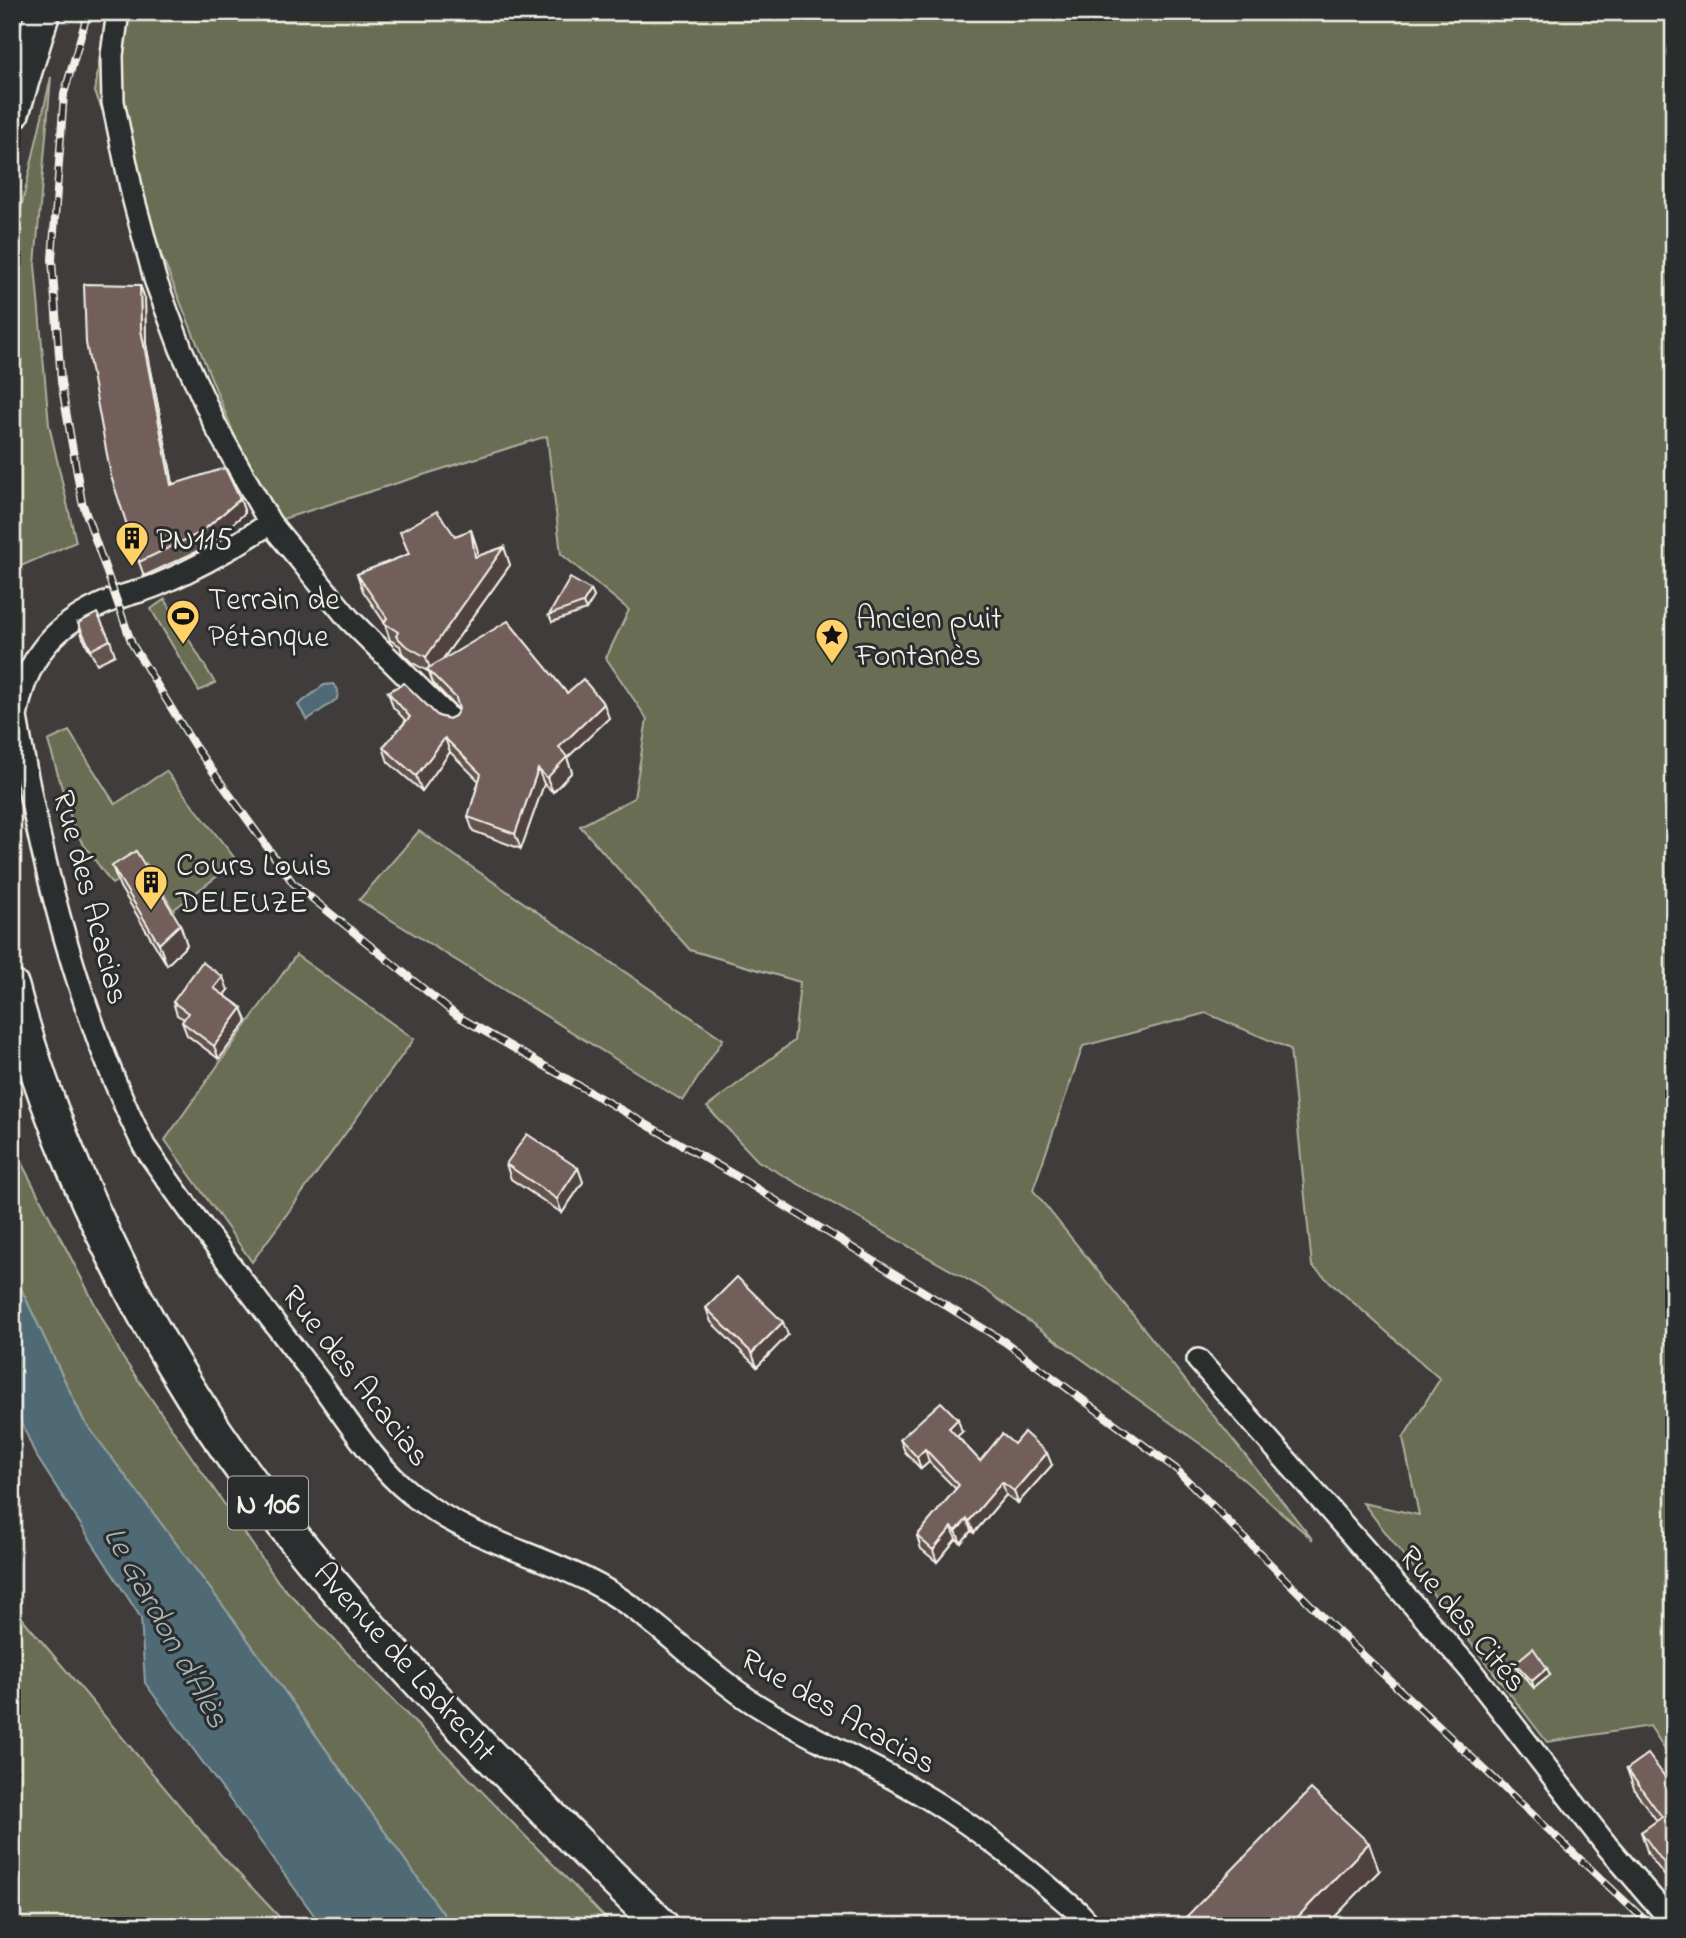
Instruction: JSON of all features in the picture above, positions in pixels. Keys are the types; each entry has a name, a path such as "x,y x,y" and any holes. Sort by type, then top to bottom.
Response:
{"main road":[{"path":"12,113 43,12"},
{"name":"Avenue de Ladrecht","path":"12,987 42,1082 106,1239 172,1360 221,1436 275,1512 397,1656 560,1826 662,1926"}],"street":[{"path":"118,12 112,55 113,102 155,279 181,349 216,427 270,523 349,619 452,720"},
{"name":"Rue des Acacias","path":"270,523 196,567 89,610 68,623 38,654 22,684 16,717 60,919 125,1108 144,1146 303,1361 407,1491 433,1511 481,1538 552,1564 617,1597 753,1702 782,1721 928,1798 983,1833 1079,1912 1091,1926"},
{"name":"Rue des Cités","path":"1198,1360 1468,1667 1607,1846 1674,1924"}],"green space":[{"path":"111,12 1674,12 1674,1763 1650,1726 1547,1742 1363,1503 1419,1515 1403,1438 1440,1379 1312,1266 1290,1049 1206,1013 1083,1046 1033,1190 1313,1540 1213,1453 984,1289 758,1161 707,1107 794,1041 800,982 690,950 580,826 634,798 647,719 606,658 629,610 561,554 547,436 270,523 95,92 103,31"},
{"path":"51,77 35,265 49,425 76,542 12,570 12,248"},
{"name":"Terrain de Pétanque","path":"165,599 215,683 199,691 151,609"},
{"path":"69,731 115,804 166,771 237,861 173,910 146,863 112,884 75,832 48,741"},
{"path":"419,831 723,1039 683,1101 359,900"},
{"path":"296,955 414,1039 252,1262 165,1140"},
{"path":"12,1134 20,1160 123,1358 279,1583 613,1926 452,1926 233,1619 84,1421 12,1270"},
{"path":"12,1606 221,1855 288,1926 12,1926"}],"water":[{"path":"333,684 338,690 337,699 307,720 298,705 324,685"},
{"name":"Le Gardon d'Alès","path":"12,1270 84,1421 233,1619 452,1926 322,1926 145,1683 141,1618 35,1454 12,1400"}],"building":[{"path":"84,284 140,285 141,330 171,485 225,468 240,499 200,533 139,562 111,476 86,343"},
{"path":"437,511 455,536 471,530 475,557 504,547 426,657 405,645 396,636 398,632 384,623 387,618 357,574 409,554 400,532"},
{"path":"570,578 591,590 583,603 549,615"},
{"path":"97,613 110,640 91,650 78,623"},
{"path":"508,621 567,693 583,679 604,704 559,747 567,757 547,778 538,769 515,834 468,817 481,774 445,738 416,776 383,747 410,717 388,692 404,683 438,716 449,719 455,716 459,709 456,698 427,669"},
{"name":"Cours Louis DELEUZE","path":"136,851 180,924 159,944 112,866"},
{"path":"202,962 223,977 214,988 242,1008 214,1046 182,1022 188,1013 173,1002"},
{"path":"527,1134 578,1168 557,1199 506,1164"},
{"path":"737,1277 783,1322 752,1353 706,1308"},
{"path":"941,1402 958,1419 949,1428 980,1461 1002,1434 1014,1444 1024,1432 1047,1453 1014,1491 1002,1482 969,1521 967,1519 956,1531 952,1527 933,1550 917,1536 959,1485 925,1449 917,1457 900,1439"},
{"path":"1533,1648 1547,1668 1532,1681 1515,1663"},
{"path":"1648,1754 1674,1789 1674,1877 1641,1832 1662,1817 1627,1769"},
{"path":"1311,1789 1369,1843 1289,1926 1196,1926 1187,1916"}],"railway":[{"path":"88,12 64,94 52,259 61,382 82,502 132,644 194,745 293,883 456,1015 738,1177 1005,1342 1176,1469 1331,1625 1651,1926"}],"place":[{"name":"PN115","path":"132,568"},
{"name":"Terrain de Pétanque","path":"183,646"},
{"name":"Ancien puit Fontanès","path":"832,665"},
{"name":"Cours Louis DELEUZE","path":"151,912"}]}
